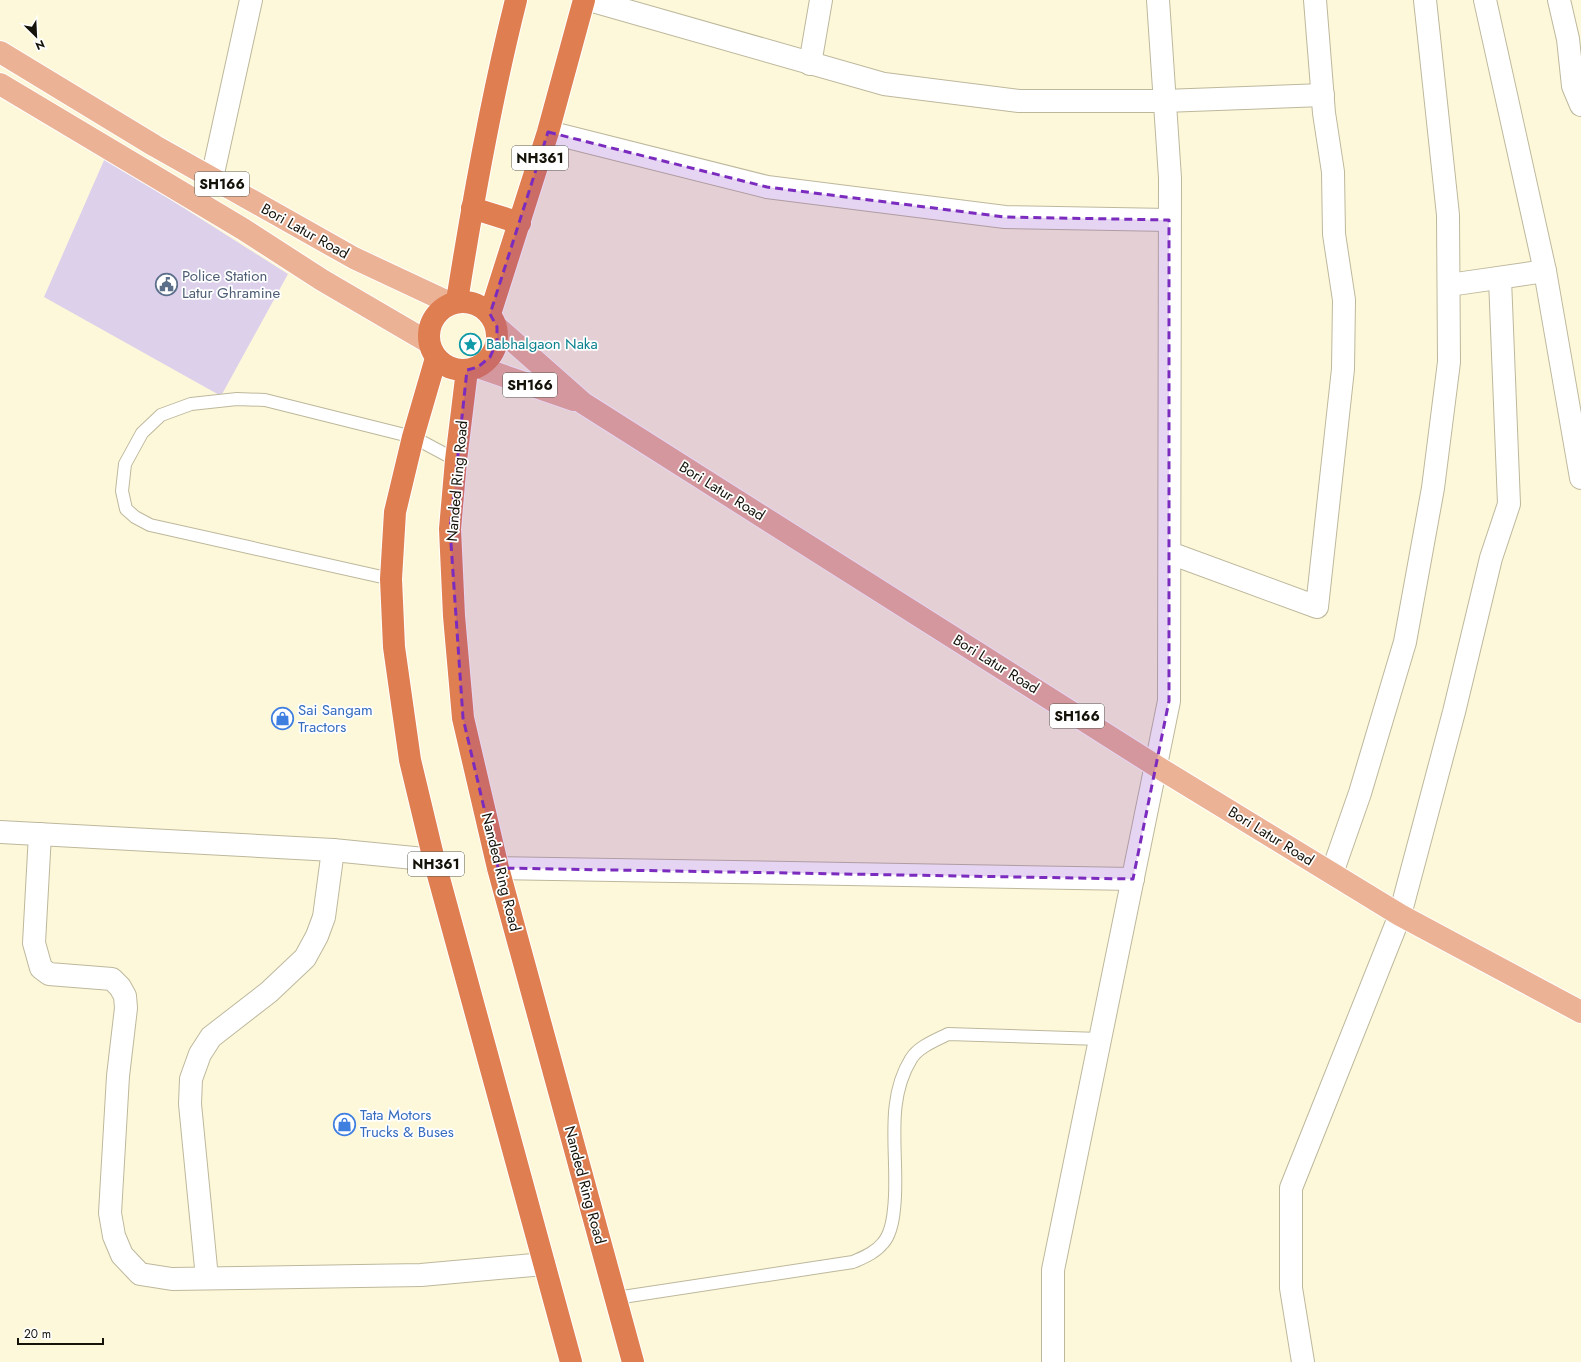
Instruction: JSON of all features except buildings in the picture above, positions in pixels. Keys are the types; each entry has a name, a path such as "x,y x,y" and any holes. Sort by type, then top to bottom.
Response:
{"highway":[{"path":"493,320 475,303 454,302 501,60 516,0"},
{"name":"NH361","path":"473,369 490,357 497,342 493,320 520,223 548,132 584,0"},
{"path":"472,208 520,223"},
{"name":"NH361","path":"454,302 437,312 429,326 432,350 413,437 394,512 390,579 394,647 410,760 434,860 571,1362"},
{"path":"432,350 450,368 473,369"},
{"name":"Nanded Ring Road","path":"473,369 456,460 450,529 454,616 463,718 498,868 633,1362"}],"main road":[{"name":"Bori Latur Road","path":"0,52 155,146 354,258 454,302"},
{"name":"Bori Latur Road","path":"0,84 243,229 432,350"},
{"name":"Bori Latur Road","path":"493,320 583,403 1156,766 1400,915 1581,1012"},
{"name":"Bori Latur Road","path":"473,369 583,403"}],"street":[{"path":"212,178 251,0"},
{"path":"589,0 884,84 1019,101 1164,102 1323,95"},
{"path":"810,64 821,0"},
{"path":"1053,1362 1053,1270 1169,701 1170,178 1158,0"},
{"path":"1170,553 1317,607 1343,369 1344,307 1334,234 1333,172 1323,95 1315,0"},
{"path":"1332,873 1360,793 1406,642 1433,488 1449,362 1448,215 1425,0"},
{"path":"1485,0 1545,271 1581,478"},
{"path":"1559,0 1568,39 1573,86 1581,105"},
{"path":"548,132 767,188 1005,217 1169,220"},
{"path":"1449,286 1545,271"},
{"path":"1303,1362 1291,1288 1291,1188 1400,915 1444,750 1491,558 1510,504 1500,279"},
{"path":"0,832 333,850 434,860"},
{"path":"40,834 34,943 41,968 49,974 112,979 125,996 126,1008 118,1076 110,1213 114,1236 122,1255 140,1274 172,1279 421,1276 544,1264"},
{"path":"208,1278 190,1104 191,1079 200,1054 211,1037 269,992 304,958 317,936 324,917 333,850"},
{"path":"498,868 1133,879"}],"lane":[{"path":"390,579 150,525 135,517 126,509 122,491 125,464 142,433 161,415 191,404 238,398 265,400 413,437 456,460"},
{"path":"616,1298 853,1262 871,1254 884,1243 892,1222 896,1195 895,1114 898,1088 911,1058 926,1046 948,1034 1100,1039"}],"highlighted area":[{"path":"548,132 767,187 1005,217 1169,220 1169,701 1133,879 498,868 463,718 450,529 467,370 478,367 490,357 497,342 497,327 490,314"}],"place":[{"name":"Police Station Latur Ghramine","path":"166,285"},
{"name":"Babhalgaon Naka","path":"471,344"},
{"name":"Sai Sangam Tractors","path":"283,719"},
{"name":"Tata Motors Trucks & Buses","path":"345,1124"}]}
